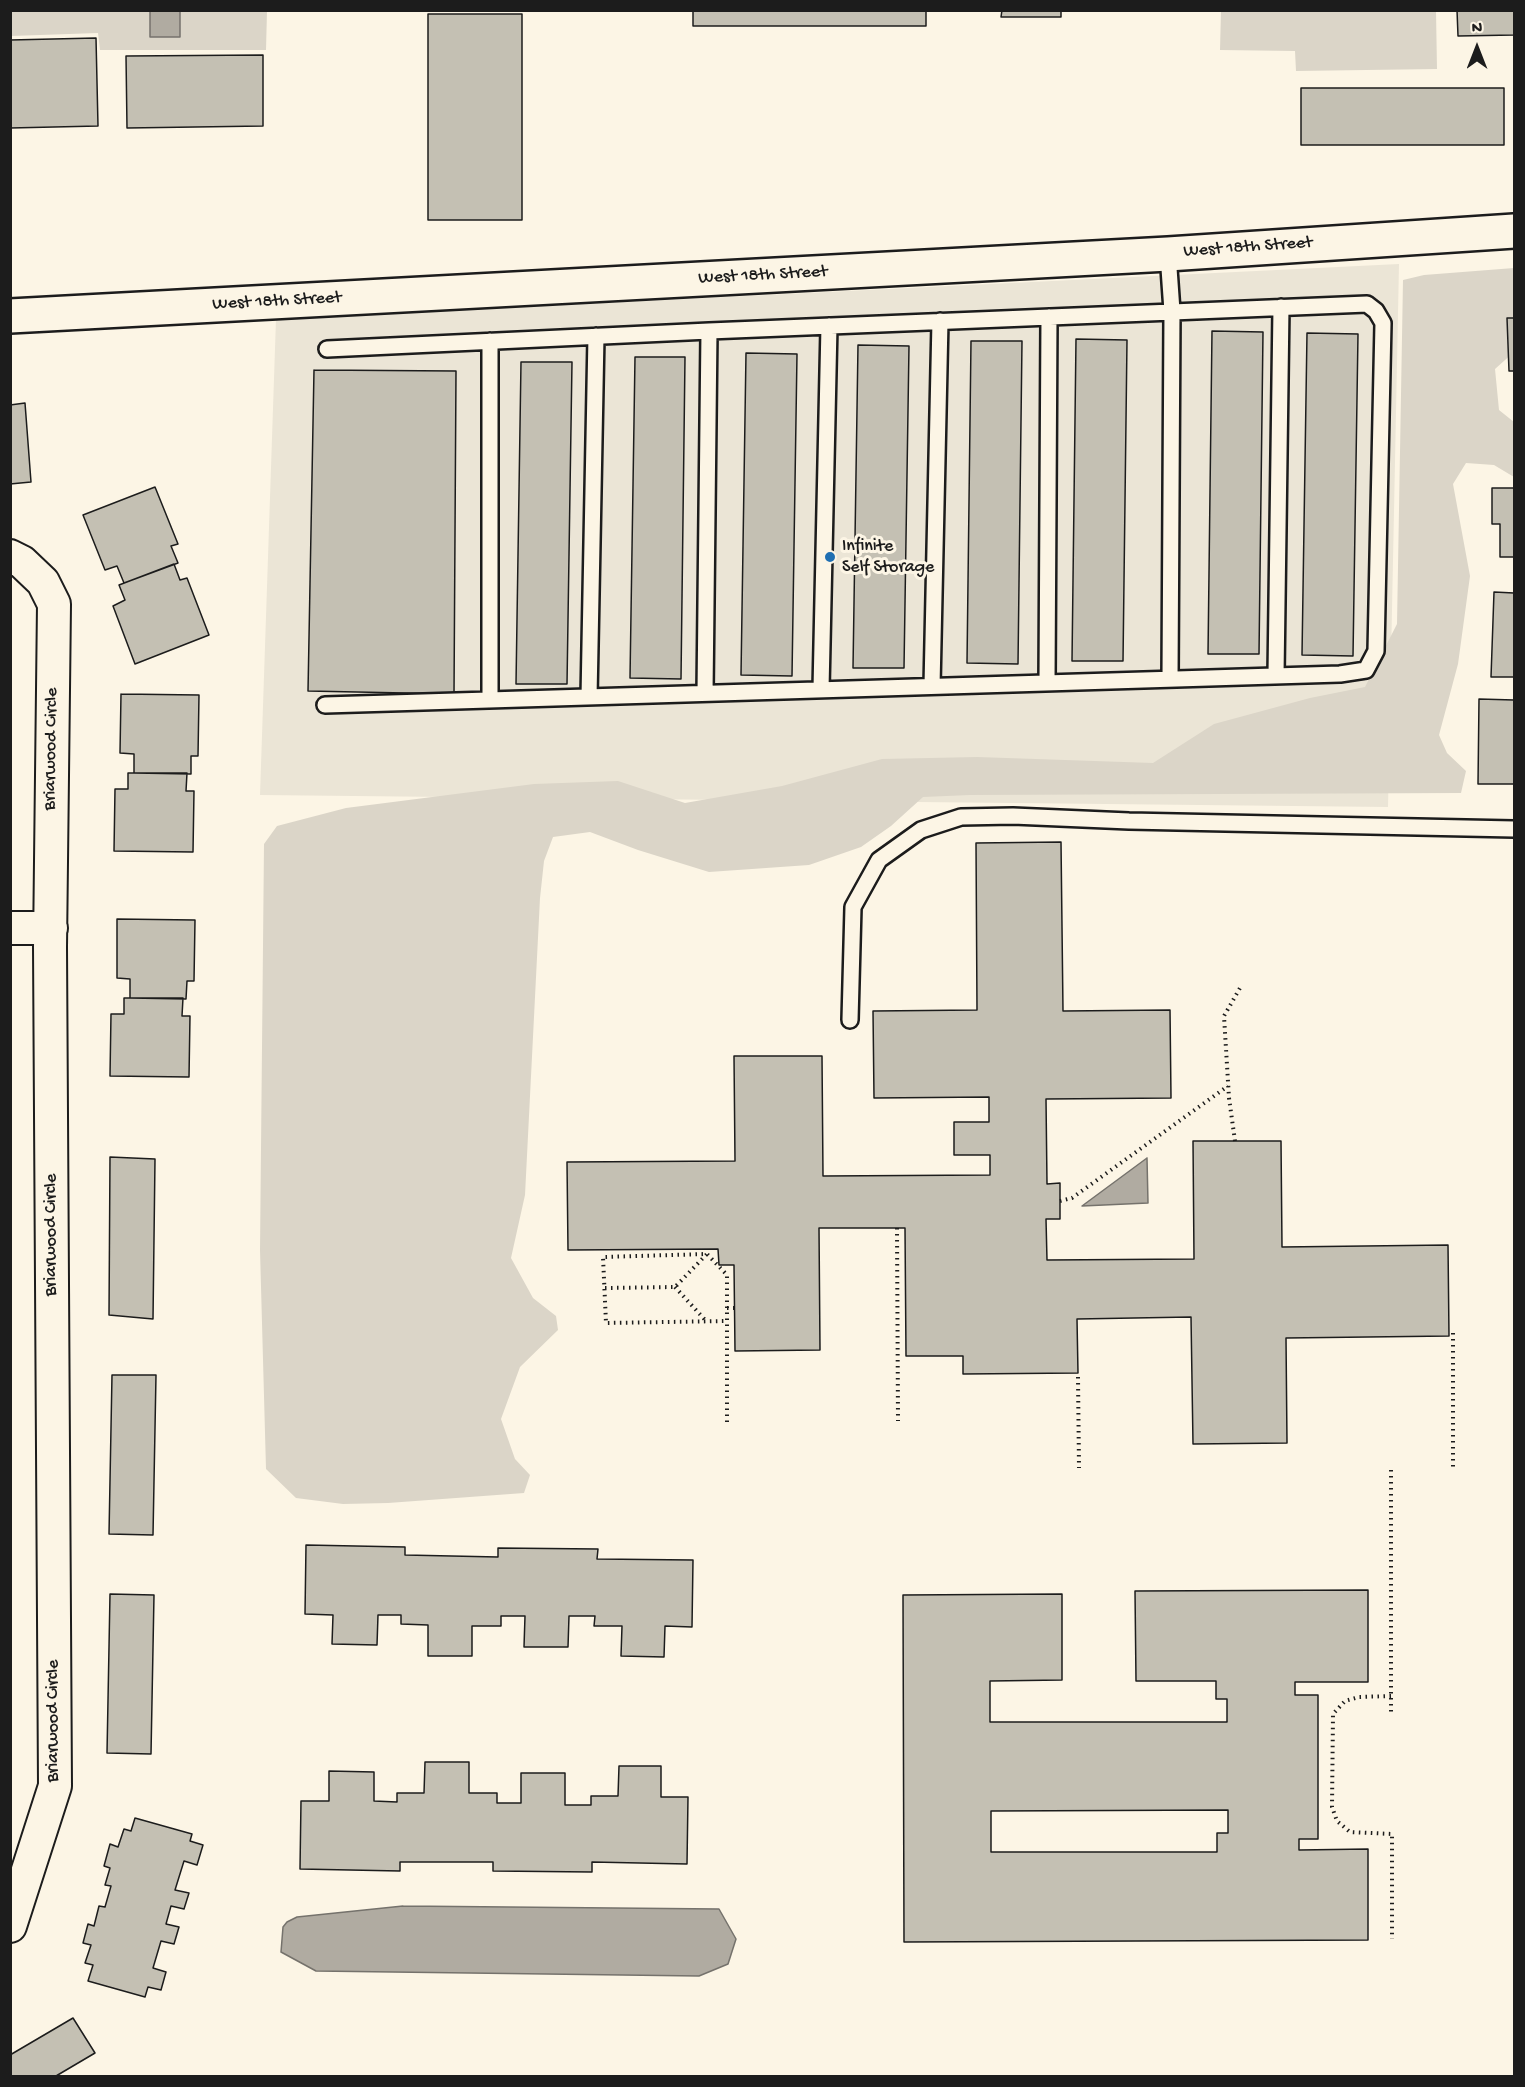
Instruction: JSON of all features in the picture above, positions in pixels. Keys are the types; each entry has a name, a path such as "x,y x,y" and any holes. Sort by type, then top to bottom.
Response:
{"street":[{"name":"West 18th Street","path":"10,316 1168,254 1515,231"},
{"name":"Briarwood Circle","path":"10,556 22,562 44,582 54,604 51,928 55,1786 10,1926"},
{"path":"10,928 51,928"}],"lane":[{"path":"1168,254 1172,311 1170,679"},
{"path":"325,705 1340,674 1366,670 1376,651 1383,323 1376,311 1366,304 327,349"},
{"path":"1276,675 1281,307"},
{"path":"1047,682 1049,317"},
{"path":"932,686 940,321"},
{"path":"821,689 830,326"},
{"path":"705,693 709,331"},
{"path":"589,697 596,336"},
{"path":"490,341 490,700"},
{"path":"850,1020 853,907 879,861 921,830 961,817 1013,816 1130,821 1515,828"}],"path":[{"path":"1235,1141 1228,1086 1224,1016 1240,988"},
{"path":"1059,1202 1072,1198 1228,1086"},
{"path":"897,1228 898,1421"},
{"path":"605,1288 675,1287 707,1254"},
{"path":"728,1321 606,1323 603,1257 707,1254 727,1275 728,1321 728,1422"},
{"path":"675,1287 707,1322"},
{"path":"727,1308 735,1308"},
{"path":"1453,1333 1453,1470"},
{"path":"1078,1377 1079,1468"},
{"path":"1391,1470 1391,1712"},
{"path":"1391,1696 1359,1696 1345,1701 1333,1714 1332,1807 1337,1821 1350,1832 1392,1834 1392,1939"}],"shaded area":[{"path":"10,11 267,11 266,50 100,50 98,33 11,36"},
{"path":"150,11 180,11 180,37 150,37"},
{"path":"1221,11 1436,11 1437,69 1296,71 1295,51 1220,50"},
{"name":"Infinite Self Storage","path":"1399,264 1388,807 260,795 276,319"},
{"path":"1514,268 1514,352 1495,369 1499,410 1514,422 1514,477 1494,465 1466,463 1453,484 1470,576 1458,664 1439,735 1447,753 1466,771 1461,793 923,797 891,826 861,847 809,865 709,872 590,832 553,837 544,861 540,898 525,1195 511,1258 533,1298 556,1316 558,1330 520,1367 501,1419 515,1459 530,1475 524,1493 343,1504 296,1498 266,1469 260,1250 264,844 277,826 346,808 534,784 618,781 685,803 782,786 882,759 977,757 1153,763 1214,724 1310,698 1365,687 1397,624 1403,280 1424,275"},
{"path":"1147,1158 1148,1203 1082,1206"},
{"path":"403,1906 719,1909 736,1939 728,1964 699,1976 316,1971 281,1952 283,1927 297,1917"}],"building":[{"path":"693,10 926,10 926,26 693,26"},
{"path":"1002,10 1061,10 1061,17 1001,17"},
{"path":"1457,10 1514,10 1514,35 1458,36"},
{"path":"428,14 522,14 522,220 428,220"},
{"path":"96,38 98,126 10,128 10,40"},
{"path":"263,55 263,126 127,128 126,56"},
{"path":"1301,88 1504,88 1504,145 1301,145"},
{"path":"1507,318 1514,318 1514,371 1509,371"},
{"path":"1212,331 1263,332 1259,654 1208,654"},
{"path":"1307,333 1358,334 1353,656 1302,655"},
{"path":"1076,339 1127,340 1123,661 1072,661"},
{"path":"971,341 1022,341 1018,664 967,663"},
{"path":"858,345 909,346 904,668 853,668"},
{"path":"746,353 797,354 792,676 741,675"},
{"path":"635,357 685,357 681,679 630,678"},
{"path":"521,362 572,362 567,684 516,684"},
{"path":"314,370 456,371 454,694 308,691"},
{"path":"25,403 31,482 10,484 10,405"},
{"path":"155,487 178,544 171,546 178,563 124,583 117,566 105,570 83,515"},
{"path":"1492,488 1514,488 1514,557 1500,557 1500,524 1492,524"},
{"path":"174,564 180,580 187,578 209,635 135,664 113,606 125,600 119,585"},
{"path":"1494,592 1514,593 1514,677 1491,677"},
{"path":"121,694 199,695 198,756 191,756 191,774 134,773 134,754 120,753"},
{"path":"1479,699 1514,700 1514,784 1478,784"},
{"path":"128,773 187,773 186,791 194,791 193,852 114,851 115,789 128,789"},
{"path":"1061,842 1063,1011 1170,1010 1171,1098 1046,1099 1047,1184 1060,1183 1060,1219 1046,1219 1047,1260 1194,1259 1193,1141 1281,1141 1282,1247 1448,1245 1449,1336 1286,1338 1287,1443 1193,1444 1191,1317 1077,1319 1078,1373 963,1374 963,1356 906,1356 905,1228 819,1228 820,1350 735,1351 734,1265 719,1265 718,1249 568,1250 567,1162 735,1161 734,1056 822,1056 823,1176 990,1175 990,1155 954,1155 954,1122 989,1122 989,1097 874,1098 873,1011 977,1010 976,843"},
{"path":"117,919 195,920 194,981 187,981 186,999 130,998 130,979 117,978"},
{"path":"124,998 183,998 182,1016 190,1016 189,1077 110,1076 111,1014 124,1014"},
{"path":"110,1157 155,1159 153,1319 109,1315"},
{"path":"112,1375 156,1375 153,1535 109,1534"},
{"path":"306,1545 405,1547 405,1555 498,1557 498,1548 598,1549 597,1559 693,1560 692,1627 665,1626 664,1657 621,1656 622,1626 594,1626 595,1616 569,1616 568,1647 524,1647 525,1616 501,1616 501,1626 472,1626 472,1656 428,1656 428,1625 401,1624 401,1615 378,1615 377,1645 332,1644 333,1615 305,1614"},
{"path":"1368,1590 1368,1682 1295,1682 1295,1695 1318,1695 1318,1839 1299,1839 1299,1850 1368,1849 1368,1940 904,1942 903,1595 1062,1594 1062,1680 990,1681 990,1722 1227,1722 1227,1699 1216,1699 1216,1681 1136,1681 1135,1591","holes":["1228,1810 1228,1833 1217,1833 1217,1852 991,1852 991,1811"]},
{"path":"110,1594 154,1595 151,1754 107,1753"},
{"path":"425,1762 469,1762 469,1793 497,1793 497,1803 521,1803 521,1773 565,1773 565,1805 591,1805 591,1796 618,1796 619,1766 661,1766 661,1797 688,1797 687,1864 592,1862 592,1872 493,1871 493,1862 400,1862 400,1871 300,1869 301,1801 329,1801 329,1771 374,1772 374,1801 397,1802 397,1793 424,1793"},
{"path":"135,1818 192,1834 190,1841 203,1845 197,1865 184,1861 175,1890 189,1893 184,1909 171,1906 166,1924 179,1927 174,1944 161,1941 153,1968 166,1972 161,1990 148,1987 145,1997 88,1981 93,1965 85,1963 91,1945 83,1943 88,1924 94,1926 99,1906 105,1907 111,1886 105,1885 110,1868 104,1866 110,1844 118,1847 124,1829 131,1831"},
{"path":"73,2018 95,2053 56,2076 10,2076 10,2055"}],"place":[{"name":"Infinite Self Storage","path":"830,557"}]}
